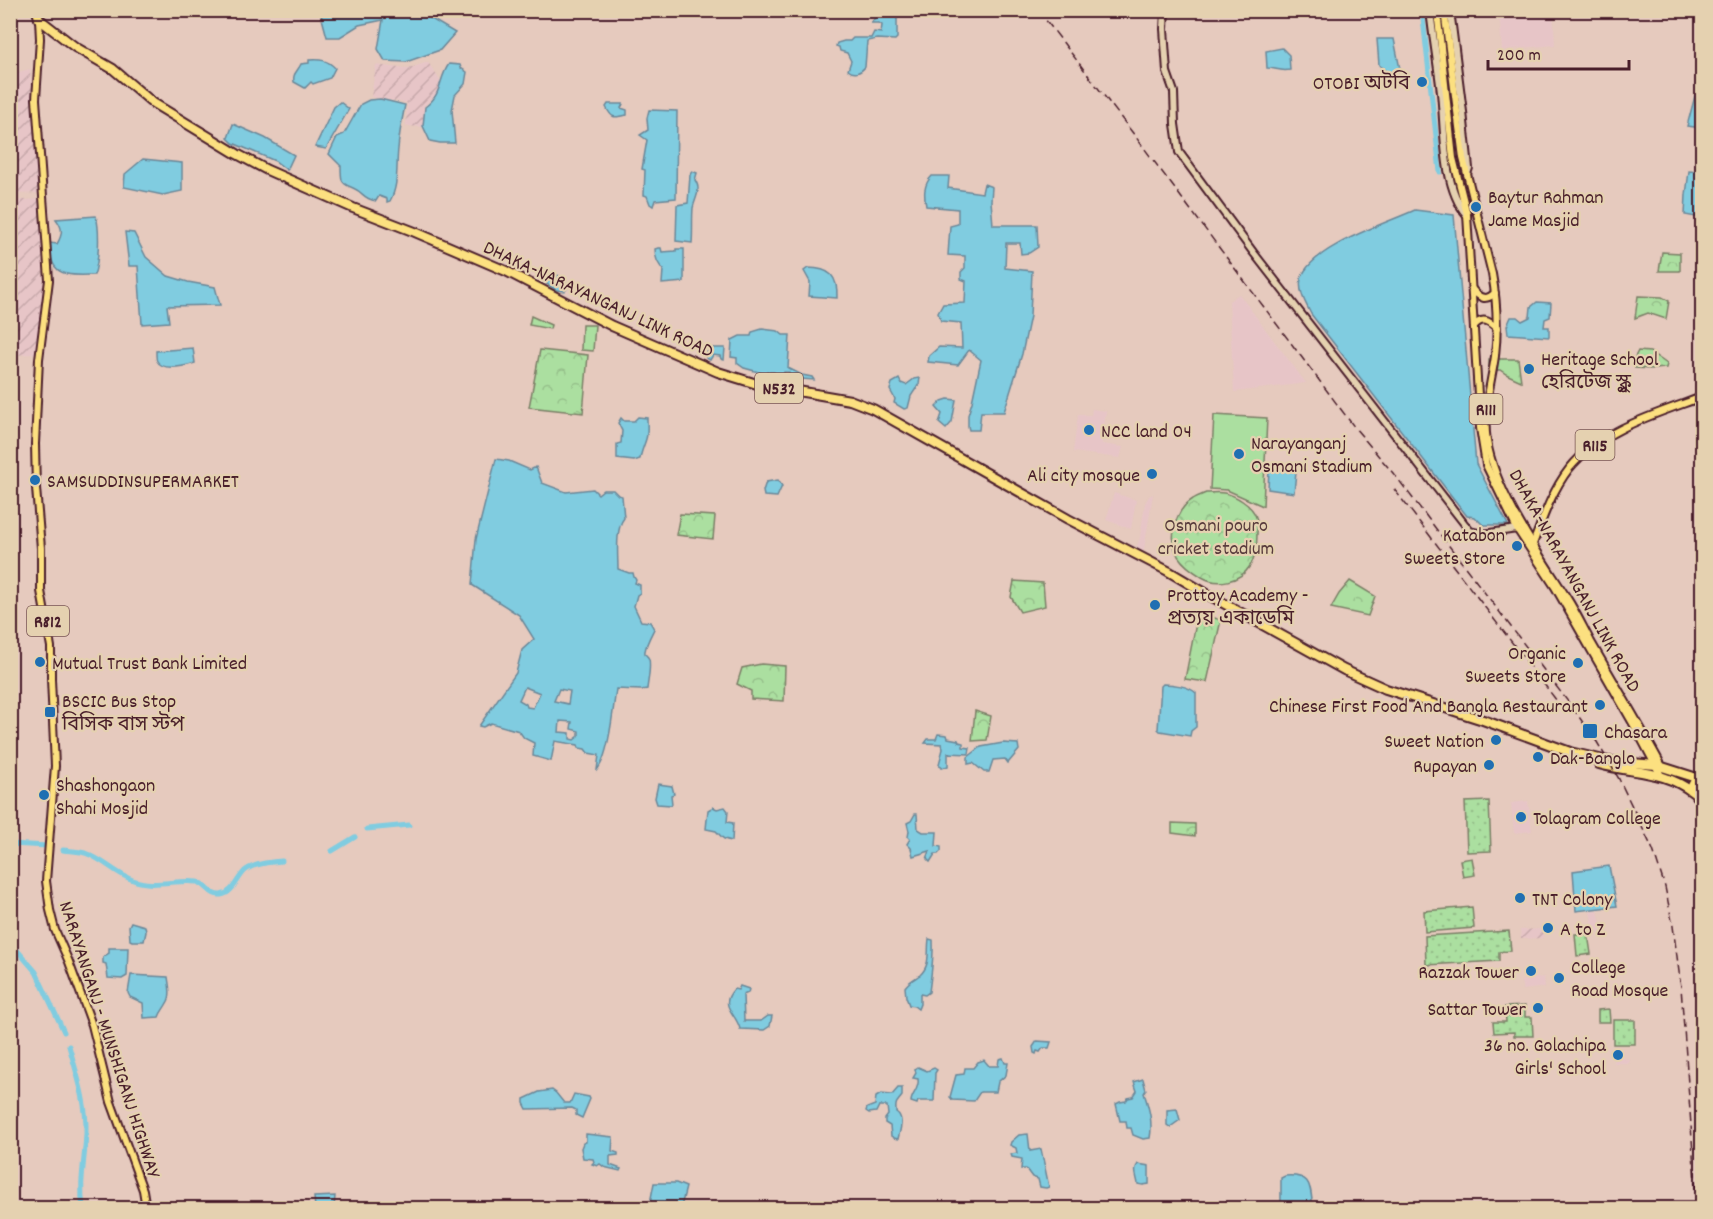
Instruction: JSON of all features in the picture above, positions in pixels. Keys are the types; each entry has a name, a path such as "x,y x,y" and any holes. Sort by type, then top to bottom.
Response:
{"highway":[{"name":"DHAKA-NARAYANGANJ LINK ROAD","path":"38,15 75,46 113,69 153,103 267,170 506,271 612,326 718,372 757,384 850,400 873,410 1344,670 1386,689 1528,737 1568,756 1611,767 1660,769 1700,777"},
{"name":"DHAKA-NARAYANGANJ LINK ROAD","path":"1660,769 1699,798"},
{"path":"1699,798 1692,786 1700,777"}],"main road":[{"name":"DHAKA-NARAYANGANJ LINK ROAD","path":"1437,10 1453,158 1467,214 1480,428 1484,454 1491,476 1517,529 1555,587 1660,769"},
{"name":"DHAKA-NARAYANGANJ LINK ROAD","path":"1444,10 1461,149 1495,293 1497,328 1492,376 1486,404 1486,441 1503,490 1533,544 1568,599 1660,769"},
{"name":"NARAYANGANJ - MUNSHIGANJ HIGHWAY","path":"38,15 40,39 36,99 49,280 39,358 35,444 41,591 51,647 55,766 46,881 55,930 92,1025 111,1102 143,1190 146,1209"},
{"path":"1472,289 1478,297 1484,299 1495,293"},
{"path":"1473,327 1484,320 1497,328"},
{"name":"R115","path":"1533,544 1557,486 1582,454 1617,431 1702,397"}],"street":[{"path":"1165,10 1167,72 1174,92 1179,152 1253,252 1470,531 1483,534 1517,529"},
{"path":"1430,10 1447,159 1459,206 1467,214"},
{"path":"1450,10 1463,112 1467,178"}],"shaded area":[{"path":"1499,11 1553,11 1555,45 1502,50"},
{"path":"428,62 441,82 437,94 424,106 423,127 406,126 407,103 371,97 376,65 407,69"},
{"path":"30,69 40,193 11,194 11,74"},
{"path":"39,199 43,264 43,319 35,354 11,355 10,201"},
{"path":"1239,294 1306,383 1234,392 1229,301"},
{"name":"NCC land 04","path":"1092,409 1106,411 1102,444 1123,447 1120,458 1073,452 1078,415 1091,415"},
{"path":"1114,493 1136,500 1131,529 1106,520"},
{"path":"1153,494 1143,556 1135,553 1145,503"},
{"name":"Tolagram College","path":"1528,801 1532,831 1514,833 1511,803"},
{"path":"1598,910 1602,930 1594,932 1590,912"},
{"path":"1543,929 1543,938 1521,939 1520,930"},
{"path":"1544,977 1545,987 1523,990 1521,981"},
{"name":"36 no. Golachipa Girls' School","path":"1614,1050 1623,1051 1623,1059 1630,1059 1629,1063 1614,1063"}],"green space":[{"path":"1662,252 1680,253 1680,271 1659,271"},
{"path":"1638,296 1662,297 1669,301 1666,319 1648,313 1635,318"},
{"path":"531,316 551,325 550,329 529,325"},
{"path":"582,325 595,325 593,351 581,350"},
{"path":"540,350 588,355 583,413 529,407"},
{"path":"1638,351 1650,352 1667,364 1666,368 1635,368 1634,359"},
{"path":"1489,359 1518,359 1521,381 1500,370 1489,370"},
{"name":"Narayanganj Osmani Stadium","path":"1214,415 1267,418 1263,506 1227,490 1210,489"},
{"name":"Osmani pouro cricket stadium","path":"1206,493 1224,493 1238,498 1251,508 1257,519 1257,543 1252,563 1240,576 1228,581 1214,581 1202,577 1183,562 1175,549 1174,533 1178,517 1187,504"},
{"path":"680,514 715,516 713,539 676,535"},
{"path":"1014,581 1043,583 1045,606 1020,612 1011,597"},
{"path":"1350,581 1375,596 1368,616 1331,608"},
{"path":"1198,613 1221,620 1207,682 1185,679"},
{"path":"761,664 785,666 784,701 751,699 751,691 737,684 742,668"},
{"path":"975,711 991,716 987,740 972,741"},
{"path":"1489,801 1491,851 1467,852 1465,802"},
{"path":"1172,823 1195,824 1195,836 1172,833"},
{"path":"1472,858 1475,875 1463,877 1460,860"},
{"path":"1472,907 1474,928 1425,932 1424,911"},
{"path":"1509,931 1511,951 1499,952 1499,961 1426,965 1425,936"},
{"path":"1575,934 1588,934 1591,954 1577,956"},
{"path":"1525,1006 1525,1017 1532,1017 1533,1036 1514,1036 1514,1032 1494,1033 1493,1022 1506,1022 1505,1007"},
{"path":"1609,1009 1610,1022 1598,1022 1598,1010"},
{"path":"1613,1020 1635,1020 1635,1044 1613,1044"}],"water":[{"path":"320,11 422,11 423,14 455,33 440,50 406,62 385,61 378,49 383,20 359,25 340,37 327,37"},
{"path":"880,11 895,14 897,38 867,41 865,67 857,73 850,72 848,70 851,61 847,53 840,51 836,46 837,43 850,41 853,38 871,38 874,32 881,33 882,25 871,23"},
{"path":"1377,39 1394,39 1400,69 1398,72 1387,73 1379,65"},
{"path":"1282,48 1289,55 1290,70 1267,68 1266,51"},
{"path":"309,60 324,61 335,68 330,78 313,84 311,82 305,88 294,82 294,77 301,64 309,63"},
{"path":"449,64 460,65 467,72 465,84 455,95 452,110 455,143 440,143 430,141 423,126 425,107 438,92"},
{"path":"1702,90 1702,128 1687,126 1695,96"},
{"path":"380,99 405,105 399,138 396,182 393,195 387,202 387,199 379,196 376,201 368,198 344,184 341,166 329,154 337,137 344,134 361,104 369,100"},
{"path":"340,102 349,109 326,149 315,147 334,107"},
{"path":"608,104 623,104 621,108 627,110 627,115 612,116 606,107"},
{"path":"649,110 677,111 676,198 655,200 653,206 644,195 645,170 642,169 647,140 640,135 648,130"},
{"path":"233,124 265,138 294,155 287,170 275,161 233,143 228,138"},
{"path":"143,159 182,163 182,191 163,195 124,187 125,174"},
{"path":"1702,163 1702,218 1685,215 1689,171 1700,172"},
{"path":"692,171 697,173 695,180 698,191 693,208 692,243 676,241 677,205 688,203"},
{"path":"932,176 949,176 948,188 982,193 984,184 992,187 993,225 1037,225 1038,247 1029,253 1021,254 1020,243 1006,243 1005,268 1032,271 1030,316 1022,354 1004,412 981,412 979,430 969,430 968,415 981,360 969,350 958,365 928,362 929,356 939,347 962,348 961,323 941,321 938,313 943,304 965,303 966,281 961,279 961,272 965,268 965,256 948,255 950,226 958,224 958,209 926,206 925,190"},
{"path":"1415,210 1454,215 1476,464 1508,525 1483,525 1475,517 1467,516 1311,314 1302,293 1301,279 1307,267 1319,257 1351,237"},
{"path":"96,216 98,246 94,275 70,275 60,271 53,263 49,251 50,243 57,244 61,234 60,225 56,219"},
{"path":"125,232 134,233 146,257 168,276 215,287 220,305 167,306 169,322 142,324 138,266 129,266"},
{"path":"661,248 662,252 684,249 684,282 662,284 663,270 657,261 655,252"},
{"path":"808,268 816,268 831,275 836,284 837,298 809,296 810,282 804,271"},
{"path":"557,275 565,279 567,288 565,291 556,290 544,282 546,276"},
{"path":"1537,302 1551,303 1550,317 1545,319 1544,327 1549,327 1549,337 1508,334 1507,326 1511,317 1517,317 1522,321 1530,317 1531,307"},
{"path":"762,329 790,335 788,368 812,377 814,380 789,378 789,372 784,372 784,377 775,376 774,372 766,374 744,368 737,363 737,358 731,357 732,340 740,336 751,336 752,332"},
{"path":"193,348 195,363 169,367 160,364 157,360 156,351"},
{"path":"712,348 725,348 724,360 720,356 713,355 710,360 706,358 705,354"},
{"path":"920,378 908,408 904,409 894,403 895,399 890,390 892,383 899,379 906,385"},
{"path":"948,399 956,400 952,422 946,429 939,423 942,414 936,407"},
{"path":"638,417 647,418 647,437 640,459 634,461 617,459 617,444 621,443 622,431 618,423 621,418 624,421 634,421"},
{"path":"496,459 509,461 530,470 536,467 542,483 566,492 593,489 598,494 603,490 613,490 622,496 624,518 618,536 618,569 633,573 635,583 640,585 640,593 637,595 634,606 641,621 650,622 654,629 645,653 650,662 647,689 616,689 605,754 597,770 599,755 588,753 578,745 555,741 551,761 533,756 534,743 524,738 519,731 491,723 483,727 479,726 516,673 522,650 534,639 519,615 472,585 476,539","holes":["525,687 540,693 533,708 527,707 519,700","559,689 570,691 568,704 554,701","560,721 572,722 571,729 579,731 579,736 574,740 570,739 570,733 559,732"]},
{"path":"1269,469 1296,471 1294,493 1268,489"},
{"path":"778,480 782,486 777,497 764,496 766,482"},
{"path":"1163,684 1185,687 1196,693 1196,727 1191,731 1190,736 1158,729"},
{"path":"938,734 947,735 948,738 963,743 963,747 970,748 969,754 948,753 948,766 942,768 939,764 942,744 925,743 928,739 936,739"},
{"path":"1003,743 1018,744 1019,750 1008,763 1005,759 993,760 989,772 984,772 973,763 968,764 968,757 981,747"},
{"path":"658,784 672,786 674,794 671,795 671,805 657,804 655,798"},
{"path":"713,807 717,809 725,807 728,811 727,822 733,823 732,841 724,839 716,831 706,829 708,810"},
{"path":"917,814 918,829 923,832 937,832 936,846 941,847 941,851 935,854 930,862 927,859 930,851 913,856 907,844 910,839 907,823"},
{"path":"1609,866 1617,906 1576,911 1573,871"},
{"path":"131,922 145,926 144,941 130,940"},
{"path":"929,939 933,940 933,947 929,992 925,995 920,994 918,1009 909,1005 905,987 926,967"},
{"path":"109,948 128,948 127,976 122,979 108,978 103,957 109,953"},
{"path":"131,975 168,977 169,1000 159,1017 144,1018 143,1003 130,997 128,993"},
{"path":"740,986 749,989 748,993 743,995 744,1021 761,1021 772,1016 770,1026 764,1030 740,1029 728,1005 728,1000 734,989 738,990"},
{"path":"1037,1041 1051,1042 1049,1048 1043,1048 1036,1054 1033,1047"},
{"path":"1003,1058 1005,1063 1008,1063 1006,1075 998,1082 996,1092 980,1092 974,1101 952,1100 950,1097 956,1075 964,1074 965,1068 973,1068 978,1062 984,1060 989,1066 998,1066 999,1059"},
{"path":"918,1067 927,1071 934,1068 937,1070 934,1101 918,1101 917,1104 911,1102 918,1086 918,1079 913,1078 916,1073 915,1069"},
{"path":"1143,1079 1151,1126 1150,1138 1143,1139 1133,1135 1131,1128 1127,1128 1126,1121 1120,1121 1116,1104 1133,1097 1137,1091 1134,1082"},
{"path":"898,1088 902,1088 902,1096 896,1106 896,1112 901,1121 898,1139 891,1136 890,1126 885,1123 888,1115 887,1106 879,1106 876,1112 866,1111 867,1108 875,1105 876,1097 881,1094 892,1095"},
{"path":"552,1090 564,1103 570,1103 574,1094 589,1097 582,1118 576,1115 576,1110 572,1108 527,1109 524,1099 539,1092"},
{"path":"1177,1109 1180,1120 1170,1127 1167,1125 1167,1110"},
{"path":"586,1134 613,1137 612,1151 618,1155 610,1156 610,1165 621,1169 620,1171 600,1164 597,1166 592,1164 593,1159 583,1158 581,1148 586,1142"},
{"path":"1028,1134 1030,1151 1041,1149 1049,1187 1040,1187 1038,1179 1032,1177 1026,1169 1021,1169 1022,1159 1012,1157 1011,1154 1017,1153 1016,1148 1010,1145 1011,1142 1019,1135"},
{"path":"1138,1164 1149,1166 1149,1184 1138,1184 1136,1171"},
{"path":"1285,1176 1305,1179 1310,1188 1313,1208 1281,1208 1281,1178"},
{"path":"654,1183 676,1183 686,1187 681,1207 649,1208"},
{"path":"335,1196 334,1208 315,1208 314,1197"}],"waterway":[{"path":"1422,10 1440,172"},
{"path":"367,829 409,825"},
{"path":"332,851 355,837"},
{"path":"10,844 48,846"},
{"path":"63,850 82,852 92,856 133,880 149,883 197,882 217,895 225,894 233,888 243,873 250,868 264,863 282,861"},
{"path":"10,942 36,972 64,1032"},
{"path":"69,1046 81,1089 86,1122 82,1180 83,1208"}],"railway":[{"path":"1038,10 1355,428 1398,479 1569,703 1597,742 1619,779 1653,850 1665,887 1673,926 1681,987 1697,1208"},
{"path":"1394,489 1560,705"}],"place":[{"name":"OTOBI অটবি","path":"1422,82"},
{"name":"Baytur Rahman Jame Masjid","path":"1476,207"},
{"name":"Heritage School হেরিটেজ স্কুল","path":"1529,369"},
{"name":"NCC land 04","path":"1089,430"},
{"name":"Narayanganj Osmani Stadium","path":"1239,454"},
{"name":"Ali city mosque","path":"1152,474"},
{"name":"SAMSUDDINSUPERMARKET","path":"35,480"},
{"name":"Katabon Sweets Store","path":"1517,546"},
{"name":"Prottoy Academy - প্রত্যয় একাডেমি","path":"1155,605"},
{"name":"Mutual Trust Bank Limited","path":"40,662"},
{"name":"Organic Sweets Store","path":"1578,663"},
{"name":"Chinese First Food And Bangla Restaurant","path":"1600,705"},
{"name":"BSCIC Bus Stop বিসিক বাস স্টপ","path":"50,712"},
{"name":"Chasara","path":"1590,731"},
{"name":"Sweet Nation","path":"1496,740"},
{"name":"Dak-Banglo","path":"1538,757"},
{"name":"Rupayan","path":"1489,765"},
{"name":"Shashongaon Shahi Mosjid","path":"44,795"},
{"name":"Tolagram College","path":"1521,817"},
{"name":"TNT Colony","path":"1520,898"},
{"name":"A to Z","path":"1548,928"},
{"name":"Razzak Tower","path":"1531,971"},
{"name":"College Road Mosque","path":"1559,978"},
{"name":"Sattar Tower","path":"1538,1008"},
{"name":"36 no. Golachipa Girls' School","path":"1618,1055"}]}
